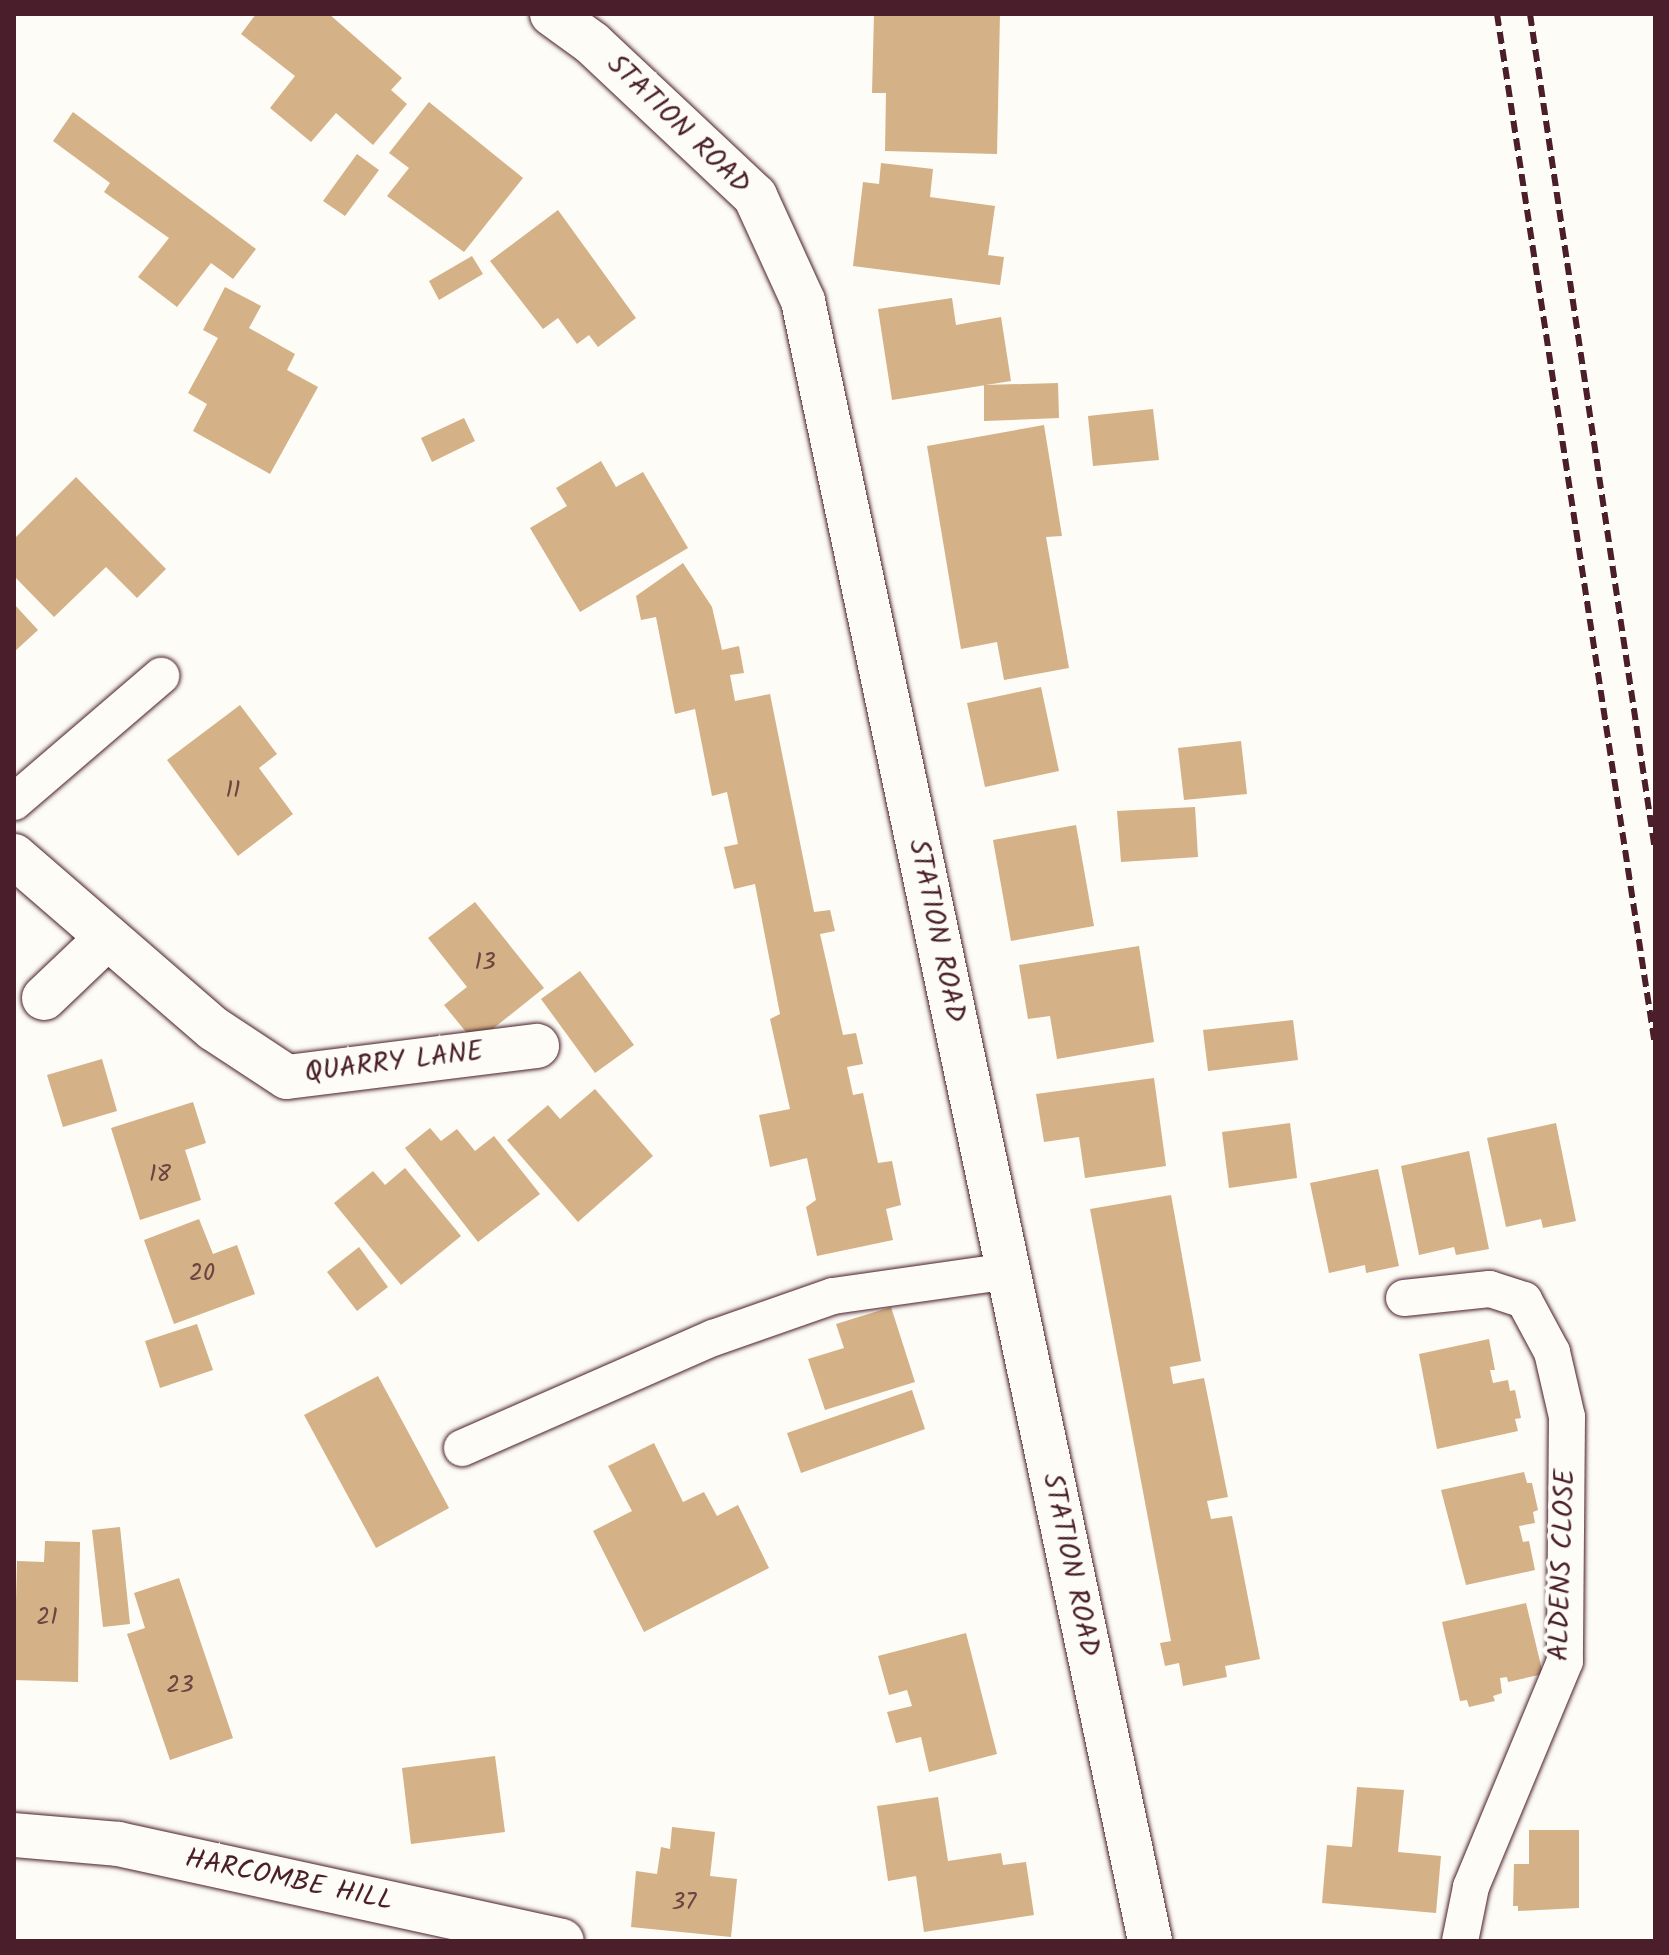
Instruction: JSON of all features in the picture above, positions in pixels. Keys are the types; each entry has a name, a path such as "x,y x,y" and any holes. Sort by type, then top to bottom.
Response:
{"street":[{"name":"STATION ROAD","path":"552,14 603,28 755,196 803,301 1150,1941"},
{"name":"QUARRY LANE","path":"14,856 214,1029 287,1077 537,1046"},
{"path":"44,998 108,937"},
{"name":"HARCOMBE HILL","path":"14,1835 118,1844 562,1941"}],"lane":[{"path":"14,802 161,676"},
{"path":"462,1448 713,1338 833,1296 1008,1271"},
{"name":"ALDENS CLOSE","path":"1404,1298 1490,1289 1524,1300 1552,1352 1567,1417 1565,1661 1471,1887 1460,1941"}],"building":[{"path":"256,14 329,14 402,78 391,90 407,104 373,145 336,113 311,142 270,108 295,76 241,34"},
{"path":"874,14 1000,14 997,154 885,151 886,93 872,93"},
{"path":"429,102 523,178 464,252 387,196 409,168 389,153"},
{"path":"73,112 256,249 233,279 211,263 177,307 138,277 169,238 104,192 110,183 53,141"},
{"path":"357,154 379,170 345,216 323,201"},
{"path":"881,163 933,169 930,197 995,206 988,255 1004,257 1000,285 853,266 863,182 879,184"},
{"path":"558,210 636,318 598,347 589,335 577,344 558,318 543,329 490,261"},
{"path":"472,256 483,274 439,300 429,281"},
{"path":"225,287 261,306 249,328 295,354 287,370 318,387 270,474 193,431 207,404 188,393 218,338 203,330"},
{"path":"952,298 956,325 1001,317 1011,381 892,400 878,309"},
{"path":"1058,383 1059,418 984,421 984,385"},
{"path":"1153,409 1159,460 1093,466 1088,416"},
{"path":"464,418 475,441 432,462 421,438"},
{"path":"1044,425 1062,536 1046,537 1069,668 1004,680 997,642 961,649 927,446"},
{"path":"601,461 616,487 643,472 688,548 580,612 530,528 567,506 556,488"},
{"path":"76,477 166,569 137,598 106,567 54,617 14,576 14,539"},
{"path":"683,563 712,607 722,650 739,646 744,673 730,675 735,701 770,694 814,912 830,910 835,931 820,934 843,1035 856,1033 863,1064 847,1067 853,1095 863,1093 878,1163 892,1161 901,1205 886,1209 893,1240 817,1256 806,1207 816,1200 807,1158 770,1167 759,1115 790,1109 770,1019 780,1014 755,884 734,889 724,847 738,844 727,792 712,796 695,709 675,714 656,617 641,620 636,596"},
{"path":"14,604 38,630 14,652"},
{"path":"1041,687 1059,771 985,787 967,703"},
{"path":"240,705 277,754 259,768 293,814 238,856 167,760"},
{"path":"1241,741 1247,794 1184,800 1178,748"},
{"path":"1195,807 1198,857 1121,862 1117,811"},
{"path":"1076,825 1094,926 1011,941 993,840"},
{"path":"475,902 544,988 475,1043 444,1005 467,987 428,938"},
{"path":"1139,946 1154,1042 1057,1059 1050,1016 1028,1019 1019,965"},
{"path":"580,971 634,1045 595,1073 541,999"},
{"path":"1293,1020 1298,1060 1208,1071 1203,1030"},
{"path":"102,1059 117,1111 63,1127 47,1075"},
{"path":"1154,1078 1166,1166 1085,1178 1079,1137 1044,1142 1036,1094"},
{"path":"595,1089 653,1156 578,1222 507,1140 548,1105 560,1119"},
{"path":"193,1102 206,1143 185,1150 201,1200 140,1220 111,1128"},
{"path":"1290,1123 1297,1178 1229,1188 1222,1132"},
{"path":"1556,1123 1576,1221 1543,1228 1541,1219 1506,1227 1487,1138"},
{"path":"430,1128 441,1141 457,1129 475,1151 494,1136 540,1194 478,1242 405,1148"},
{"path":"1469,1151 1489,1249 1456,1255 1454,1247 1419,1255 1401,1166"},
{"path":"405,1168 461,1236 401,1285 334,1203 373,1171 385,1185"},
{"path":"1378,1169 1399,1266 1366,1273 1365,1265 1329,1273 1310,1183"},
{"path":"1171,1195 1201,1361 1170,1367 1173,1384 1204,1378 1228,1497 1207,1501 1211,1519 1232,1516 1260,1659 1225,1666 1227,1677 1183,1686 1179,1663 1165,1666 1160,1643 1171,1641 1090,1209"},
{"path":"199,1219 213,1254 237,1245 255,1294 174,1324 144,1240"},
{"path":"359,1247 388,1287 357,1311 327,1272"},
{"path":"891,1307 915,1382 825,1410 808,1359 844,1348 836,1324"},
{"path":"197,1324 213,1370 160,1388 145,1341"},
{"path":"1489,1339 1495,1370 1490,1370 1493,1383 1508,1380 1510,1391 1515,1390 1521,1418 1515,1419 1518,1431 1437,1449 1419,1354"},
{"path":"378,1376 449,1508 376,1548 304,1415"},
{"path":"912,1390 925,1429 801,1473 787,1433"},
{"path":"654,1443 683,1502 704,1492 717,1516 738,1505 769,1568 644,1632 593,1531 632,1511 608,1466"},
{"path":"1524,1472 1527,1483 1532,1483 1538,1510 1533,1512 1535,1523 1519,1526 1523,1542 1529,1541 1535,1570 1466,1585 1441,1490"},
{"path":"120,1527 130,1624 103,1627 92,1530"},
{"path":"45,1541 80,1542 78,1682 14,1680 17,1561 44,1562"},
{"path":"179,1578 233,1738 170,1760 127,1634 145,1628 134,1593"},
{"path":"1526,1603 1543,1674 1508,1682 1507,1677 1500,1678 1502,1693 1493,1696 1495,1701 1469,1707 1467,1700 1460,1701 1442,1622"},
{"path":"966,1633 997,1754 929,1772 921,1737 896,1743 887,1712 912,1706 907,1690 889,1695 878,1656"},
{"path":"495,1756 505,1832 411,1844 402,1768"},
{"path":"1357,1787 1404,1790 1398,1852 1441,1856 1436,1913 1322,1903 1327,1845 1352,1847"},
{"path":"938,1797 948,1861 1001,1853 1003,1865 1026,1862 1034,1915 924,1932 916,1876 888,1881 877,1806"},
{"path":"672,1827 715,1832 710,1876 737,1879 731,1937 631,1927 636,1871 657,1874 661,1847 670,1849"},
{"path":"1529,1830 1579,1830 1579,1908 1518,1911 1518,1906 1513,1906 1514,1864 1529,1864"}],"railway":[{"path":"1497,14 1655,1045"},
{"path":"1530,14 1655,850"}]}
